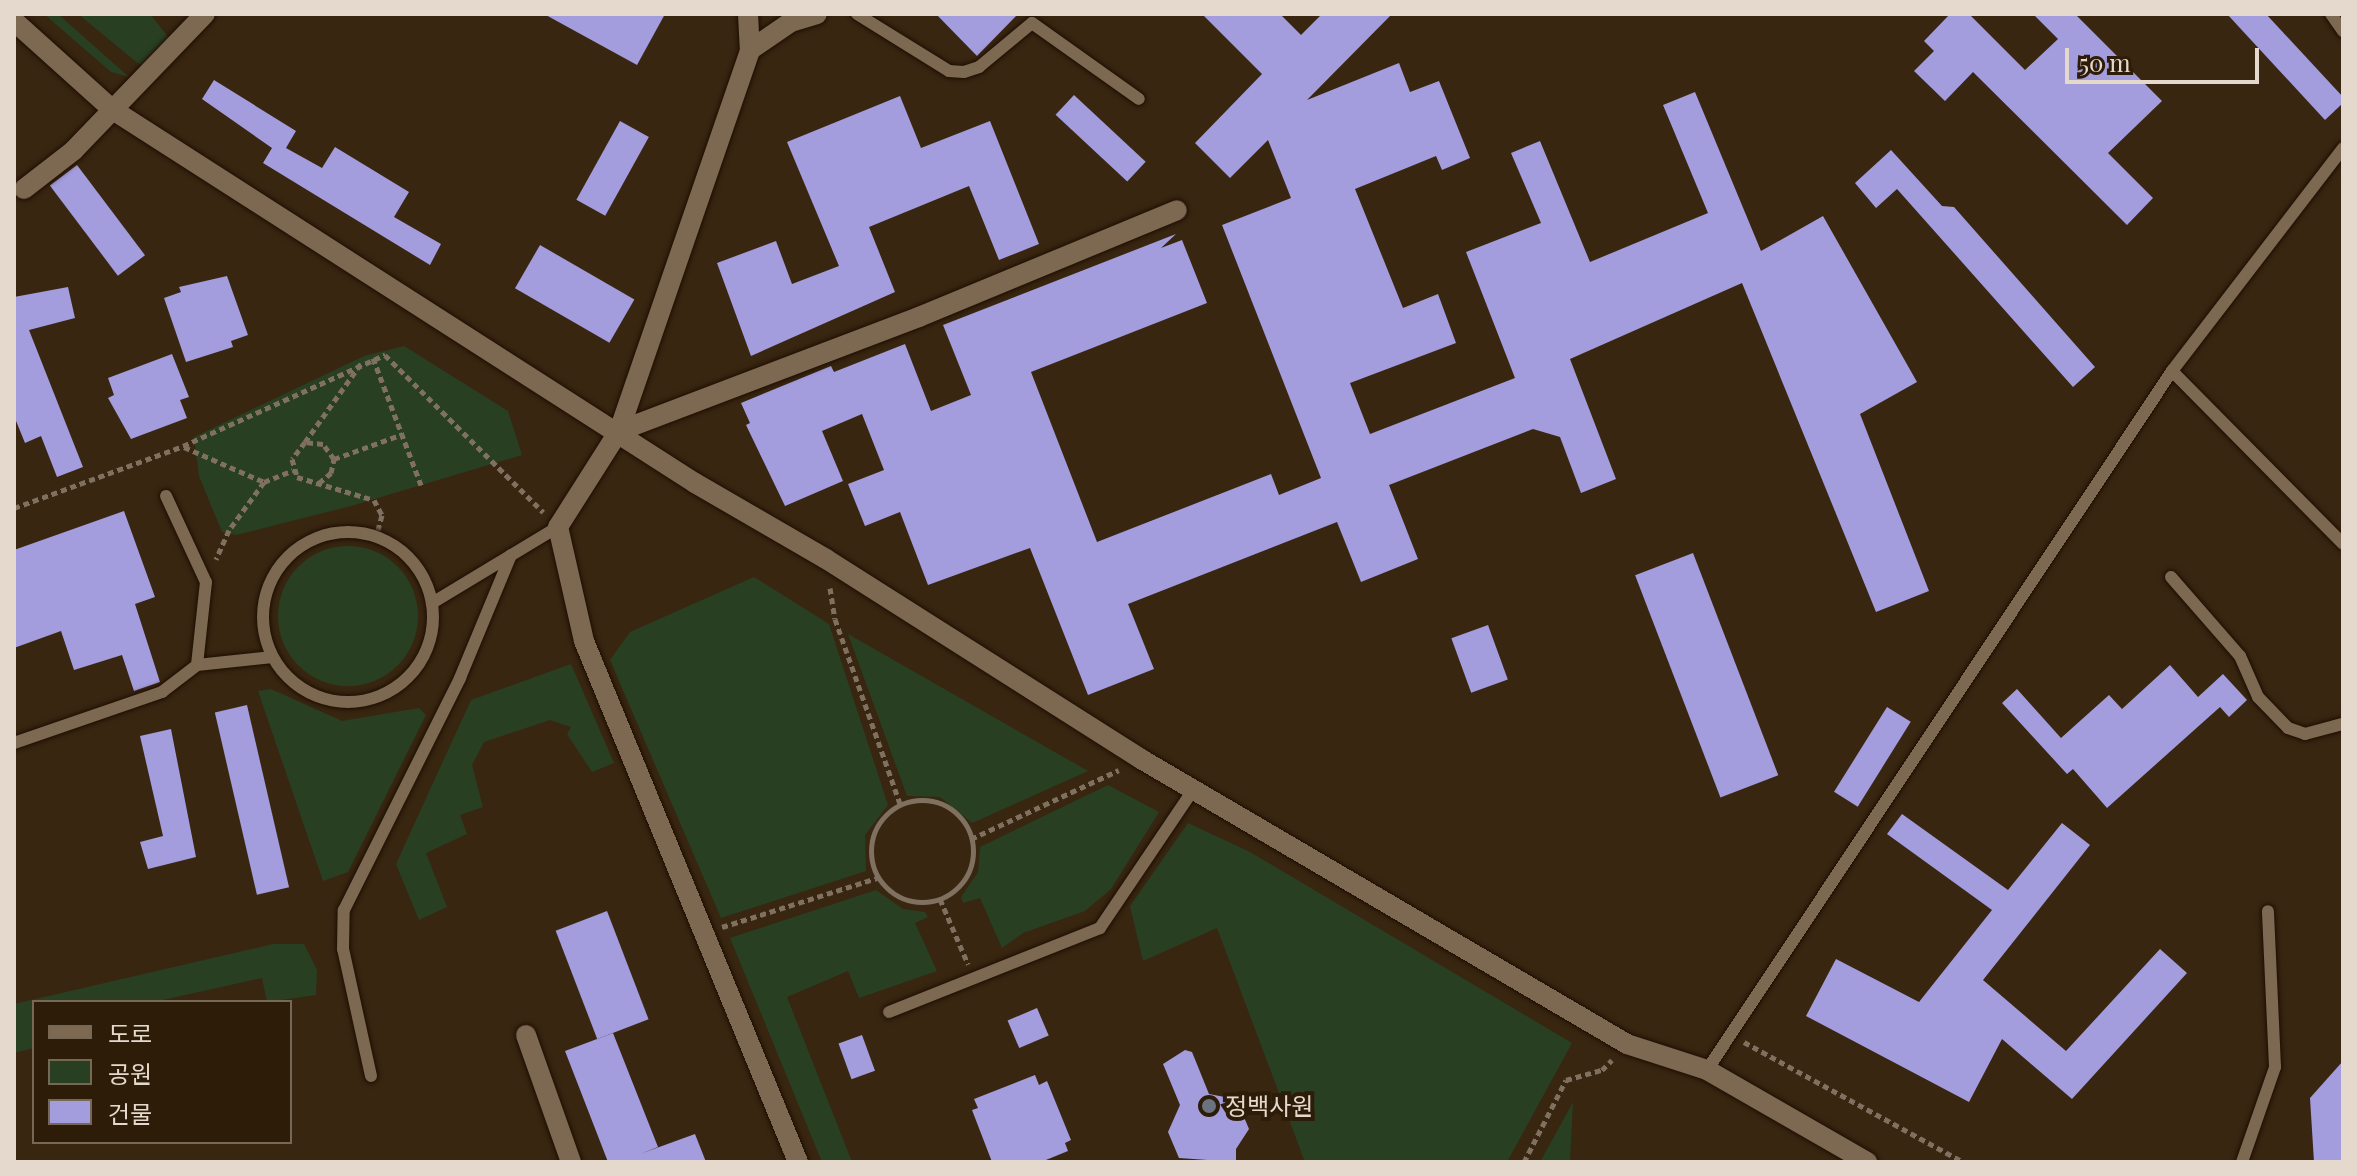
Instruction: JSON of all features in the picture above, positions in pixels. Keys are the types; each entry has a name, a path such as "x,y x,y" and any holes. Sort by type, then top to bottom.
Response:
{"street":[{"path":"24,189 113,110 205,14"},
{"path":"748,14 750,50 619,431 558,527 584,641 701,934 798,1162"},
{"path":"750,50 791,22 817,14"},
{"path":"14,21 113,110 619,431 695,483 826,559 1141,759 1627,1044 1707,1070 1867,1162"},
{"path":"619,431 919,317 1177,210"},
{"path":"526,1035 571,1162"}],"lane":[{"path":"857,14 910,50 949,71 964,72 979,67 1032,23 1139,99"},
{"path":"2331,14 2343,31"},
{"path":"1707,1070 2172,371 2343,148"},
{"path":"2172,371 2343,544"},
{"path":"166,496 206,582 197,665"},
{"path":"432,603 558,527"},
{"path":"347,531 376,537 411,560 432,603 426,650 396,687 375,698 328,700 287,676 273,657 263,608 282,563 322,535 347,531"},
{"path":"371,1076 343,949 344,910 460,678 511,555"},
{"path":"2171,577 2240,656 2258,697 2288,728 2305,734 2343,724"},
{"path":"14,743 162,692 197,665 273,657"},
{"path":"889,1012 1100,928 1193,790"},
{"path":"2242,1162 2275,1067 2268,911"}],"path":[{"path":"14,508 183,446 363,361 385,355 558,527"},
{"path":"373,358 421,485"},
{"path":"363,361 293,454 293,470 303,481 374,500 382,515 376,537"},
{"path":"334,459 403,434"},
{"path":"305,442 323,444 334,459 331,473 319,483"},
{"path":"183,446 264,482"},
{"path":"206,582 229,530 264,482 293,470"},
{"path":"826,559 835,619 900,804"},
{"path":"971,839 1141,759"},
{"path":"917,800 944,805 958,815 971,839 967,875 940,899 901,898 877,878 871,854 873,837 880,821 900,804 917,800"},
{"path":"701,934 877,878"},
{"path":"940,899 974,978"},
{"path":"1732,1036 1963,1162"},
{"path":"1524,1162 1566,1080 1602,1070 1627,1044"}],"green space":[{"path":"44,14 58,14 129,77 111,72"},
{"path":"78,14 150,14 169,38 152,61 140,65"},
{"path":"404,346 508,411 522,455 351,506 236,535 222,532 199,476 194,437 364,356"},
{"path":"348,546 375,551 398,566 413,589 418,616 413,643 398,666 375,681 348,686 321,681 298,666 283,643 278,616 283,589 298,566 321,551"},
{"path":"754,577 829,624 888,805 865,835 866,871 721,918 610,660 630,632"},
{"path":"848,634 1088,771 972,823 940,797 907,796"},
{"path":"571,664 614,763 592,772 567,734 571,727 550,720 484,742 472,765 483,807 460,815 467,834 426,853 447,907 419,920 396,864 471,700"},
{"path":"271,689 342,721 419,708 426,715 348,872 323,881 258,691"},
{"path":"1108,785 1159,812 1111,889 1085,911 1023,933 1002,948 980,898 963,903 961,897 978,872 980,847"},
{"path":"1188,823 1250,852 1572,1043 1507,1162 1305,1162 1217,928 1143,961 1130,906"},
{"path":"876,890 903,909 925,912 928,917 915,923 937,971 859,998 848,971 787,997 852,1162 822,1162 730,938"},
{"path":"273,944 304,944 317,970 316,995 281,1000 267,1000 262,978 163,1000 32,1000 32,1048 14,1053 14,1004"},
{"path":"1573,1102 1570,1162 1540,1162"}],"building":[{"path":"544,14 665,14 637,65"},
{"path":"936,14 1018,14 977,56"},
{"path":"1202,14 1280,14 1301,35 1322,14 1392,14 1307,100 1399,63 1410,92 1439,81 1470,158 1442,170 1436,156 1355,189 1403,308 1438,294 1456,343 1350,383 1370,434 1515,378 1466,252 1541,223 1511,153 1540,141 1590,262 1708,213 1663,105 1695,92 1761,251 1823,216 1917,382 1860,414 1929,591 1876,612 1742,283 1570,359 1616,479 1581,493 1560,437 1533,429 1389,485 1418,559 1361,582 1337,522 1128,604 1154,669 1088,695 1030,548 928,585 900,512 865,526 848,484 884,470 862,414 822,431 843,481 785,506 746,425 750,423 741,403 831,366 834,372 905,344 931,411 971,395 943,325 1176,234 1161,248 1182,240 1207,303 1031,372 1097,542 1271,474 1279,495 1321,478 1222,225 1291,198 1268,140 1230,178 1195,143 1262,74"},
{"path":"1950,14 1969,14 2025,70 2058,39 2033,14 2075,14 2162,101 2108,153 2153,198 2127,225 1973,72 1945,101 1914,71 1934,51 1924,41"},
{"path":"2227,14 2266,14 2343,97 2343,103 2325,120"},
{"path":"214,80 296,131 286,148 322,168 335,147 409,192 394,217 441,244 430,265 263,163 272,148 202,99"},
{"path":"1074,95 1146,162 1127,182 1056,115"},
{"path":"900,96 921,148 990,121 1039,244 999,260 969,186 869,227 895,292 751,356 717,263 776,241 792,284 839,266 787,142"},
{"path":"620,121 649,137 605,216 576,200"},
{"path":"1891,150 1942,206 1954,207 2095,367 2073,387 1897,189 1876,208 1855,183"},
{"path":"77,165 145,255 118,276 50,185"},
{"path":"540,245 634,300 609,343 515,288"},
{"path":"227,276 248,335 231,341 233,347 186,362 164,298 181,292 179,287"},
{"path":"68,287 75,318 29,330 83,467 57,477 41,436 25,443 14,416 14,297"},
{"path":"172,354 189,397 180,400 187,418 131,439 108,398 114,395 108,378"},
{"path":"124,511 155,597 135,604 160,682 134,691 122,655 74,670 61,631 14,648 14,550"},
{"path":"1693,553 1778,775 1720,797 1635,575"},
{"path":"1488,625 1508,680 1471,693 1451,638"},
{"path":"2170,665 2198,697 2223,674 2247,700 2229,717 2220,707 2107,808 2073,769 2067,774 2002,703 2017,689 2061,738 2109,695 2122,709"},
{"path":"247,705 289,887 257,895 215,712"},
{"path":"1887,707 1911,722 1858,807 1834,792"},
{"path":"171,729 196,857 148,869 140,842 163,836 140,736"},
{"path":"1902,814 2008,890 2062,823 2090,845 1983,980 2066,1051 2160,949 2187,973 2072,1099 2002,1039 1969,1102 1806,1016 1836,959 1919,1002 1992,910 1887,834"},
{"path":"607,911 649,1019 597,1039 556,931"},
{"path":"1037,1008 1049,1036 1019,1048 1008,1021"},
{"path":"613,1033 658,1147 640,1154 695,1134 706,1162 608,1162 565,1051"},
{"path":"862,1035 875,1071 852,1079 839,1044"},
{"name":"정백사원","path":"1185,1050 1192,1052 1209,1094 1230,1098 1233,1105 1238,1103 1249,1129 1236,1149 1236,1162 1179,1158 1168,1132 1180,1105 1163,1064"},
{"path":"2343,1061 2343,1162 2314,1162 2310,1098"},
{"path":"1035,1075 1039,1085 1047,1081 1071,1140 1065,1143 1068,1151 1041,1162 992,1162 972,1110 978,1108 974,1099"}],"place":[{"name":"정백사원","path":"1209,1106"}]}
